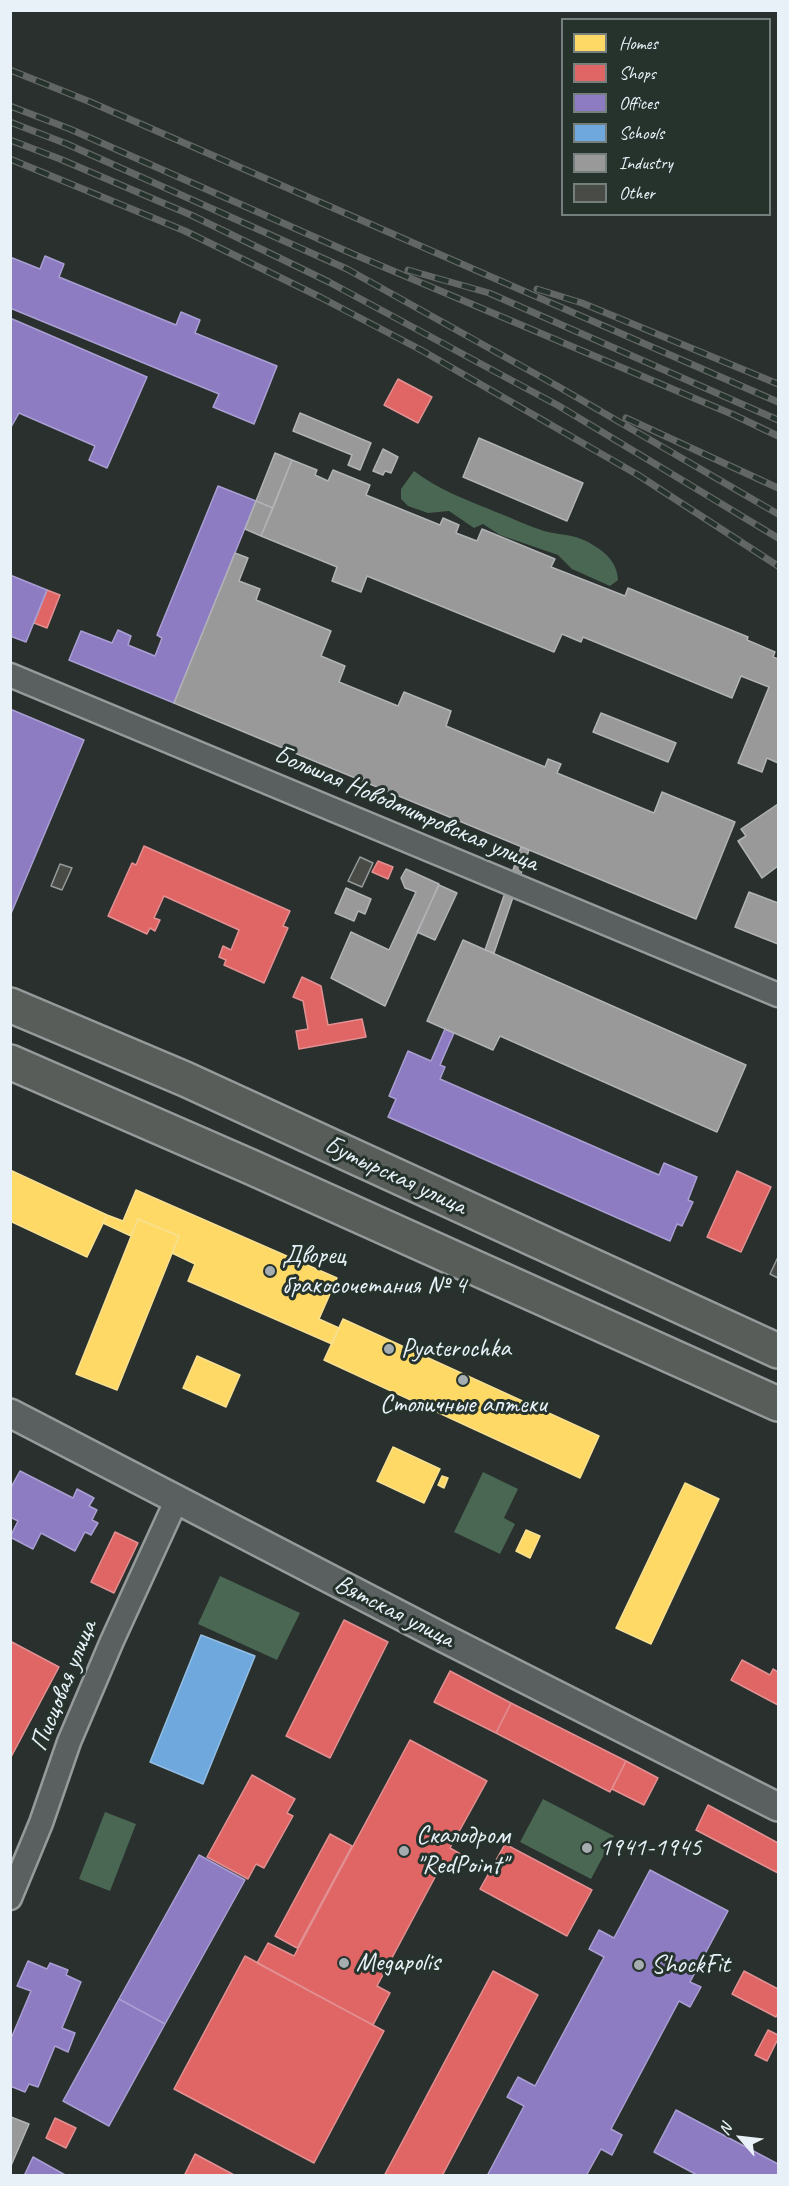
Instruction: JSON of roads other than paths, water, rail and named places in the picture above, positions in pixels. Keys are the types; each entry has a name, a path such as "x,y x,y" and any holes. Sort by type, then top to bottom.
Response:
{"main road":[{"name":"Бутырская улица","path":"10,1005 184,1079 778,1351"},
{"name":"Бутырская улица","path":"10,1062 251,1167 778,1404"}],"street":[{"name":"Большая Новодмитровская улица","path":"10,675 778,995"},
{"name":"Вятская улица","path":"10,1413 555,1695 778,1807"},
{"name":"Писцовая улица","path":"10,1898 41,1823 69,1742 177,1499"}],"railway":[{"path":"10,70 88,101 778,402"},
{"path":"10,106 70,129 353,254 734,415 778,436"},
{"path":"10,122 67,144 347,269 559,387 778,514"},
{"path":"10,140 191,215 329,282 559,406 778,538"},
{"path":"10,159 185,231 320,297 421,350 638,475 778,566"},
{"path":"408,270 489,293 778,420"},
{"path":"537,289 582,303 778,384"},
{"path":"626,418 778,488"}],"place":[{"name":"Дворец бракосочетания № 4","path":"270,1271"},
{"name":"Pyaterochka","path":"389,1349"},
{"name":"Столичные аптеки","path":"463,1380"},
{"name":"1941-1945","path":"587,1848"},
{"name":"Скалодром \"RedPoint\"","path":"404,1851"},
{"name":"Megapolis","path":"344,1963"},
{"name":"ShockFit","path":"639,1965"}]}
